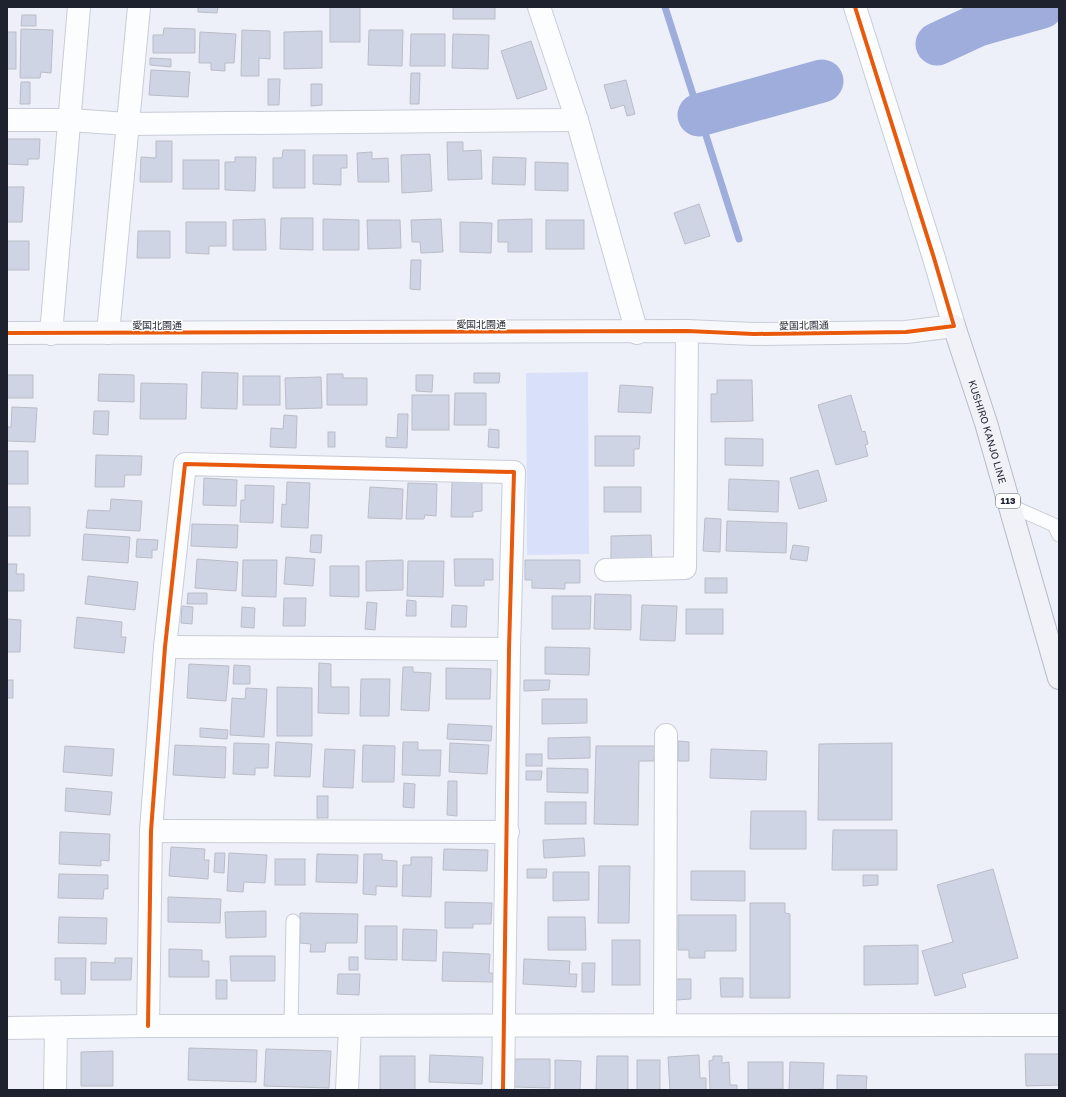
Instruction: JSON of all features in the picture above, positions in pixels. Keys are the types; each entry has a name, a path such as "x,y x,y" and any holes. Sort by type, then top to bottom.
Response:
{"main road":[{"name":"KUSHIRO KANJO LINE","path":"954,326 986,423 1059,678"}],"street":[{"path":"51,334 79,7"},
{"path":"108,333 139,7"},
{"path":"540,7 577,120 637,333"},
{"path":"855,7 928,236 954,326"},
{"path":"7,120 69,120 128,124 577,120"},
{"name":"愛国北園通","path":"7,333 637,333 687,331 754,334 906,332 954,326"},
{"path":"606,570 685,568 687,331"},
{"path":"148,1026 151,831 165,647 184,464 514,472 509,649 508,832 503,1090"},
{"path":"165,647 509,649"},
{"path":"665,1026 666,735"},
{"path":"151,831 508,832"},
{"path":"7,1028 148,1026 1059,1025"},
{"path":"347,1090 350,1026"},
{"path":"55,1090 56,1028"}],"lane":[{"path":"1009,505 1054,525 1059,535"},
{"path":"292,1027 293,921"}],"shaded area":[{"path":"588,372 589,554 527,555 526,373"}],"building":[{"path":"198,7 218,7 217,13 198,12"},
{"path":"330,7 360,7 360,42 330,42"},
{"path":"453,7 495,7 495,19 453,19"},
{"path":"22,15 36,15 36,26 21,26"},
{"path":"164,28 195,29 195,53 153,53 153,35 163,35"},
{"path":"21,29 53,30 51,73 41,72 40,78 20,78"},
{"path":"242,30 270,31 270,59 259,58 259,76 241,76"},
{"path":"369,30 403,30 402,66 368,65"},
{"path":"322,31 322,68 284,69 284,32"},
{"path":"7,32 16,32 16,69 7,69"},
{"path":"200,32 236,34 234,63 225,63 225,71 211,70 211,63 199,63"},
{"path":"411,34 445,34 445,66 410,66"},
{"path":"453,34 489,35 488,69 452,68"},
{"path":"531,41 547,89 517,99 501,51"},
{"path":"150,58 171,59 171,67 150,65"},
{"path":"151,70 190,72 188,97 149,95"},
{"path":"411,73 420,73 419,104 410,104"},
{"path":"268,79 280,79 279,105 268,105"},
{"path":"626,80 635,114 627,116 624,105 611,109 604,85"},
{"path":"21,82 30,82 30,104 20,104"},
{"path":"311,84 322,84 322,105 311,106"},
{"path":"7,139 40,139 39,159 28,159 28,165 7,164"},
{"path":"156,141 172,141 172,182 140,182 141,157 156,158"},
{"path":"447,142 463,142 463,151 481,150 482,179 448,180"},
{"path":"283,150 305,150 305,188 273,188 273,158 282,158"},
{"path":"372,152 372,159 388,158 389,182 358,182 357,153"},
{"path":"430,154 432,191 402,193 401,155"},
{"path":"313,155 347,155 347,168 341,168 341,185 313,184"},
{"path":"235,157 256,157 255,191 225,190 225,162 235,162"},
{"path":"493,157 526,158 525,185 492,184"},
{"path":"183,160 219,160 219,189 183,189"},
{"path":"535,162 568,163 568,191 535,190"},
{"path":"7,187 24,187 22,222 7,222"},
{"path":"699,204 710,236 685,244 674,213"},
{"path":"281,218 313,218 313,250 280,249"},
{"path":"265,219 266,250 233,250 233,220"},
{"path":"323,219 359,220 359,250 323,250"},
{"path":"441,219 443,252 421,253 420,242 412,242 411,220"},
{"path":"532,219 532,252 508,252 508,242 498,242 498,220"},
{"path":"367,220 400,220 401,248 368,249"},
{"path":"546,220 584,220 584,249 546,249"},
{"path":"186,222 226,222 226,246 209,246 209,254 186,253"},
{"path":"460,222 492,223 491,253 460,252"},
{"path":"138,231 170,231 170,258 137,258"},
{"path":"7,241 29,241 29,270 7,270"},
{"path":"411,260 421,260 420,290 410,289"},
{"path":"202,372 238,373 237,409 201,408"},
{"path":"474,373 500,373 499,383 474,383"},
{"path":"99,374 134,375 134,402 98,401"},
{"path":"327,374 343,374 343,378 367,378 367,405 327,405"},
{"path":"7,375 33,375 33,398 7,398"},
{"path":"416,375 433,375 432,392 416,391"},
{"path":"243,376 280,376 280,405 243,405"},
{"path":"321,377 322,408 286,409 285,378"},
{"path":"717,380 752,380 753,421 711,422 711,394 717,394"},
{"path":"141,383 187,384 186,419 140,419"},
{"path":"620,385 653,387 651,413 618,412"},
{"path":"455,393 486,393 486,425 454,425"},
{"path":"412,395 449,395 449,430 412,430"},
{"path":"851,395 862,432 865,431 868,444 865,445 868,456 836,465 818,405"},
{"path":"12,407 37,408 35,442 7,441 7,427 11,427"},
{"path":"94,411 109,411 108,435 93,434"},
{"path":"398,414 408,414 407,448 386,447 386,437 397,438"},
{"path":"284,415 297,416 296,448 270,447 271,428 283,429"},
{"path":"489,429 499,430 499,448 488,447"},
{"path":"328,432 335,432 335,447 328,447"},
{"path":"595,436 640,436 639,449 634,449 634,466 595,466"},
{"path":"725,438 763,439 763,466 725,465"},
{"path":"7,451 28,451 28,484 7,484"},
{"path":"96,455 142,456 141,475 125,475 124,487 95,487"},
{"path":"818,470 827,501 799,509 790,478"},
{"path":"204,478 237,480 236,506 203,505"},
{"path":"729,479 779,481 778,512 728,510"},
{"path":"452,481 482,481 482,511 473,512 473,517 451,517"},
{"path":"287,482 310,483 308,528 281,527 282,504 286,505"},
{"path":"408,483 437,484 436,516 425,515 424,519 406,519"},
{"path":"245,485 274,486 273,523 240,522 241,500 245,500"},
{"path":"370,487 403,489 402,519 368,518"},
{"path":"604,487 641,487 641,512 604,512"},
{"path":"111,499 142,501 140,531 86,528 88,510 110,511"},
{"path":"7,507 30,507 30,536 7,536"},
{"path":"705,518 721,519 720,552 703,551"},
{"path":"727,521 787,523 786,553 726,551"},
{"path":"192,524 238,525 237,548 191,546"},
{"path":"84,534 130,537 128,563 82,560"},
{"path":"311,535 322,535 321,553 310,552"},
{"path":"651,535 652,562 611,560 611,536"},
{"path":"137,539 158,540 157,550 152,550 152,558 136,557"},
{"path":"793,545 809,547 807,561 790,559"},
{"path":"286,557 315,559 313,586 284,584"},
{"path":"197,559 238,562 236,591 195,588"},
{"path":"454,559 493,559 493,580 484,580 484,586 455,586"},
{"path":"243,560 277,560 276,597 242,596"},
{"path":"403,560 403,590 366,591 366,561"},
{"path":"525,560 580,560 580,583 565,583 565,589 532,588 532,580 525,580"},
{"path":"408,561 444,561 443,597 407,596"},
{"path":"7,564 17,564 16,574 24,574 24,591 7,591"},
{"path":"330,566 359,566 359,597 330,596"},
{"path":"88,576 138,582 135,610 85,604"},
{"path":"705,578 727,578 727,593 705,593"},
{"path":"188,593 207,593 207,604 187,604"},
{"path":"595,594 631,595 631,630 594,629"},
{"path":"552,596 591,596 590,629 552,629"},
{"path":"284,598 306,598 305,626 283,626"},
{"path":"407,600 416,601 416,616 406,616"},
{"path":"367,602 377,603 375,630 365,629"},
{"path":"452,605 467,606 466,627 451,627"},
{"path":"642,605 677,606 675,641 640,640"},
{"path":"182,606 193,607 192,624 181,623"},
{"path":"242,607 255,608 254,628 241,627"},
{"path":"686,609 723,609 723,634 686,634"},
{"path":"77,617 122,622 121,637 126,637 124,653 74,648"},
{"path":"7,619 21,620 20,652 7,652"},
{"path":"545,647 590,648 589,675 545,674"},
{"path":"319,663 331,664 331,687 349,687 349,714 318,713"},
{"path":"189,664 229,666 226,701 187,698"},
{"path":"234,665 250,666 250,684 233,684"},
{"path":"403,667 413,667 413,672 431,673 429,711 401,710"},
{"path":"446,668 491,669 490,699 446,699"},
{"path":"361,679 390,679 389,716 360,716"},
{"path":"7,680 13,680 13,698 7,698"},
{"path":"524,680 550,680 549,690 524,691"},
{"path":"277,687 312,688 312,736 277,736"},
{"path":"246,688 267,689 264,737 230,735 232,698 245,699"},
{"path":"542,699 587,699 587,723 542,724"},
{"path":"448,724 492,726 491,741 447,739"},
{"path":"200,728 228,730 227,739 200,737"},
{"path":"590,737 590,758 548,759 548,738"},
{"path":"678,741 689,742 689,761 678,761"},
{"path":"276,742 312,744 310,777 274,776"},
{"path":"403,742 418,742 418,750 441,750 440,776 402,775"},
{"path":"234,743 269,744 268,768 255,768 255,775 233,774"},
{"path":"450,743 489,745 487,774 449,772"},
{"path":"892,743 892,820 818,820 819,744"},
{"path":"175,745 226,747 225,778 173,775"},
{"path":"363,745 395,746 394,782 362,782"},
{"path":"65,746 114,749 112,776 63,772"},
{"path":"596,746 655,746 654,761 639,761 638,825 594,824"},
{"path":"325,749 355,750 353,788 323,787"},
{"path":"711,749 767,751 766,780 710,778"},
{"path":"526,754 542,754 542,766 526,766"},
{"path":"547,768 588,769 588,793 547,792"},
{"path":"526,771 542,771 541,780 526,780"},
{"path":"448,781 457,781 457,816 447,815"},
{"path":"404,783 415,784 414,808 403,807"},
{"path":"66,788 112,792 110,815 65,811"},
{"path":"317,796 328,796 328,818 317,818"},
{"path":"545,802 586,802 586,824 545,824"},
{"path":"751,811 806,811 806,849 750,849"},
{"path":"833,830 897,830 897,870 832,870"},
{"path":"60,832 110,834 109,861 101,860 101,866 59,864"},
{"path":"584,838 585,856 544,858 543,840"},
{"path":"171,847 205,849 204,860 209,860 208,879 169,876"},
{"path":"444,849 488,850 487,871 443,870"},
{"path":"215,853 225,853 224,873 214,872"},
{"path":"229,853 267,855 265,883 244,882 243,892 227,891"},
{"path":"317,854 358,855 357,883 316,882"},
{"path":"364,854 382,854 382,860 397,861 397,887 376,886 376,895 363,894"},
{"path":"411,857 432,857 431,897 402,896 403,865 411,865"},
{"path":"275,859 305,859 305,885 275,885"},
{"path":"599,866 630,866 629,923 598,923"},
{"path":"527,869 547,869 546,878 527,878"},
{"path":"993,869 1018,958 962,974 966,987 935,996 922,951 953,942 937,885"},
{"path":"691,871 745,871 745,901 691,900"},
{"path":"553,872 589,872 589,900 553,901"},
{"path":"59,874 108,875 108,889 104,889 103,899 58,898"},
{"path":"863,875 878,875 878,885 863,886"},
{"path":"168,897 221,899 220,923 168,922"},
{"path":"445,902 492,903 491,924 473,924 473,928 445,928"},
{"path":"750,903 785,903 785,913 790,914 790,998 750,998"},
{"path":"266,911 266,937 226,938 225,912"},
{"path":"300,913 358,914 357,943 326,943 325,952 310,952 311,944 300,943"},
{"path":"678,915 736,915 736,951 705,951 705,958 689,958 689,950 678,950"},
{"path":"59,917 107,918 106,944 58,943"},
{"path":"548,917 585,917 586,950 548,950"},
{"path":"365,926 397,926 397,960 365,959"},
{"path":"403,929 437,930 436,961 402,960"},
{"path":"612,940 640,940 640,985 612,985"},
{"path":"918,945 918,984 864,985 864,946"},
{"path":"169,949 202,950 202,961 209,961 209,977 169,977"},
{"path":"443,952 490,954 489,973 493,973 493,982 442,981"},
{"path":"230,956 275,956 275,981 231,981"},
{"path":"349,957 358,957 358,970 349,970"},
{"path":"55,958 86,958 85,994 61,994 61,980 55,980"},
{"path":"115,958 132,958 131,980 91,980 91,962 115,963"},
{"path":"524,959 570,961 569,974 577,974 576,987 523,984"},
{"path":"582,963 595,963 594,992 582,992"},
{"path":"338,974 360,974 359,995 337,994"},
{"path":"720,978 743,978 743,997 721,997"},
{"path":"676,979 691,979 691,999 676,1000"},
{"path":"216,980 227,980 227,999 216,999"},
{"path":"189,1048 257,1050 256,1082 188,1080"},
{"path":"266,1049 331,1051 329,1088 264,1086"},
{"path":"113,1051 113,1086 81,1086 81,1052"},
{"path":"1025,1054 1059,1054 1059,1085 1026,1086"},
{"path":"430,1055 483,1057 482,1084 429,1082"},
{"path":"699,1055 700,1078 706,1078 706,1090 670,1090 668,1057"},
{"path":"380,1056 415,1056 415,1090 380,1090"},
{"path":"597,1056 628,1056 628,1090 596,1090"},
{"path":"713,1056 722,1056 722,1063 729,1062 730,1085 737,1085 737,1090 710,1090 709,1061 713,1060"},
{"path":"515,1059 550,1059 550,1088 514,1087"},
{"path":"555,1060 581,1061 580,1090 555,1090"},
{"path":"637,1060 660,1060 660,1090 637,1090"},
{"path":"748,1062 783,1062 783,1089 748,1089"},
{"path":"790,1062 824,1063 823,1089 789,1090"},
{"path":"837,1075 867,1076 866,1090 837,1090"}],"waterway":[{"path":"665,7 739,239"},
{"path":"937,44 978,25 1042,7"},
{"path":"699,115 822,81"}],"cycle path":[{"path":"7,333 687,331 754,334 906,332 954,326 855,7"},
{"path":"148,1026 151,831 165,647 185,464 514,472 509,649 503,1090"}]}
